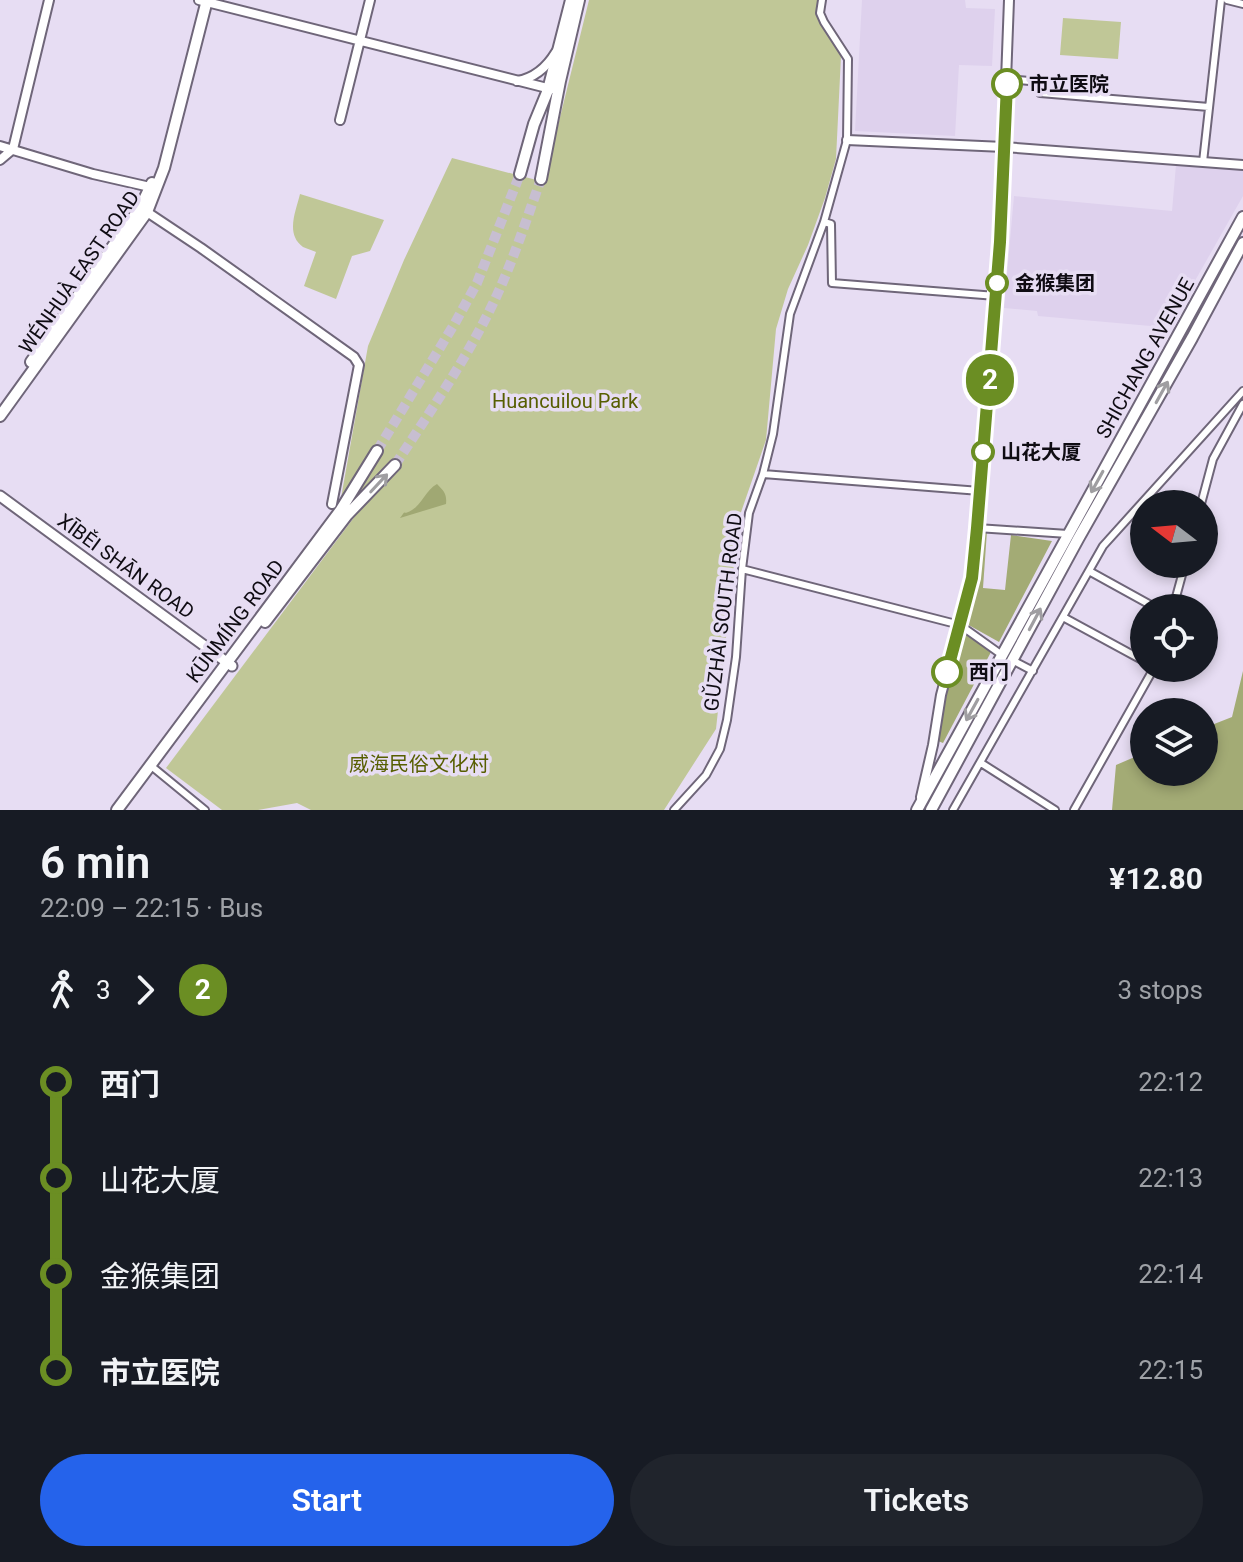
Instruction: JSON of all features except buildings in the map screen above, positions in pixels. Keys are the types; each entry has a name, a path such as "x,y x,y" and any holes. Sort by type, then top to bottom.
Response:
{"main road":[{"path":"520,174 534,124 548,90 571,0"},
{"path":"541,179 579,0"},
{"path":"0,405 143,210 158,167 203,1"},
{"name":"WÉNHUÀ EAST ROAD","path":"0,416 143,210 164,168 203,1"},
{"path":"534,124 541,132 550,131"},
{"name":"SHICHANG AVENUE","path":"1008,657 1068,534 1243,217"},
{"name":"SHICHANG AVENUE","path":"923,809 1243,243"},
{"name":"KŪNMÍNG ROAD","path":"117,810 153,767 340,511 377,451"},
{"name":"KŪNMÍNG ROAD","path":"229,664 347,515 395,465"},
{"name":"XĪBĚI SHĀN ROAD","path":"0,496 229,664"},
{"name":"KŪNMÍNG ROAD","path":"126,810 153,767"}],"street":[{"path":"0,160 13,149 49,0"},
{"path":"340,120 370,0"},
{"name":"GǓZHÀI SOUTH ROAD","path":"674,810 706,775 720,749 736,657 749,513 773,434 790,314 824,222 847,140 848,59 820,13 822,0"},
{"path":"923,809 941,695 972,578 996,296 1009,0"},
{"path":"1203,162 1224,0 1243,4"},
{"path":"203,1 548,90 555,89 560,81"},
{"path":"514,81 532,77 552,58 560,45"},
{"path":"1007,79 1040,82 1040,93 1209,107"},
{"path":"529,85 538,97 534,124"},
{"path":"847,140 1004,147 1243,165"},
{"path":"0,146 93,174 150,187"},
{"path":"143,210 354,357 359,365 332,504"},
{"path":"824,222 831,224 832,283 996,296"},
{"path":"953,810 1103,546 1243,391"},
{"path":"1205,490 1213,459 1243,404"},
{"path":"763,474 980,491"},
{"path":"977,528 1068,534"},
{"path":"742,569 960,625 1033,671"},
{"path":"1089,571 1131,594"},
{"path":"1063,617 1130,653"},
{"path":"1074,810 1146,682"},
{"path":"981,763 1055,810"},
{"path":"153,767 205,810"}],"shaded area":[{"path":"862,0 965,0 966,8 995,9 992,66 959,65 955,136 855,131"},
{"path":"1176,165 1243,170 1243,196 1175,316 1163,314 1162,327 1038,316 1037,311 1004,308 1014,196 1172,211"},
{"path":"437,484 444,493 446,504 400,518 404,512 415,507"},
{"path":"980,531 987,531 983,588 1005,590 1011,535 1052,541 999,642 965,623"},
{"path":"962,631 991,652 943,743 938,741"},
{"path":"1243,671 1243,810 1112,810 1116,765 1130,759 1130,786 1218,786 1218,722 1232,717"}],"green space":[{"name":"Huancuilou Park","path":"589,0 820,0 818,12 841,56 836,159 825,198 788,289 776,329 766,440 739,518 716,729 664,810 311,810 297,803 258,810 222,810 166,768 355,516 341,498 368,346 452,158 544,182"},
{"path":"1063,18 1121,22 1118,59 1060,55"},
{"path":"300,194 384,220 370,251 352,256 336,299 304,286 316,252 303,247 294,236 293,222"}],"tunnel":[{"path":"377,451 477,283 520,174"},
{"path":"395,465 486,318 509,267 541,179"}],"bus line":[{"name":"2","path":"947,672 972,578 1000,242 1007,84"}],"place":[{"name":"市立医院","path":"1007,84"},
{"name":"金猴集团","path":"997,283"},
{"name":"山花大厦","path":"983,452"},
{"name":"西门","path":"947,672"}],"park label":[{"name":"威海民俗文化村","path":"419,764"}]}
